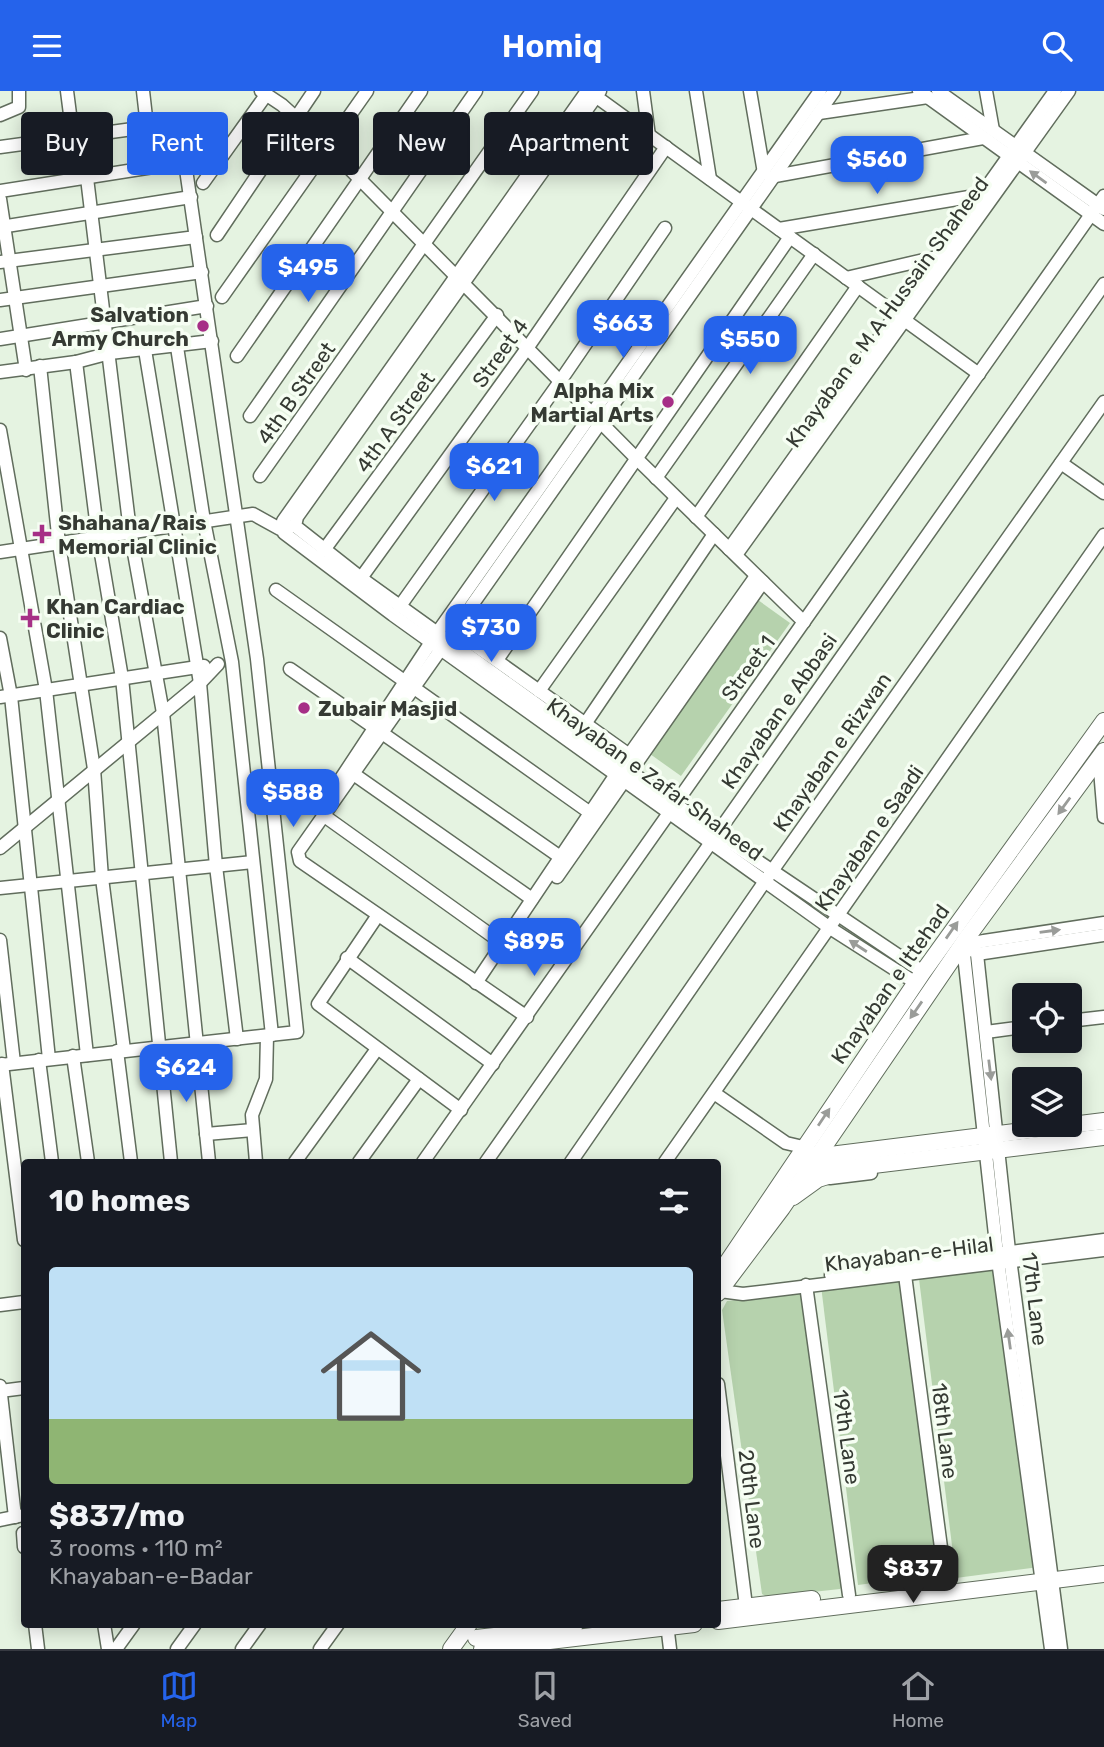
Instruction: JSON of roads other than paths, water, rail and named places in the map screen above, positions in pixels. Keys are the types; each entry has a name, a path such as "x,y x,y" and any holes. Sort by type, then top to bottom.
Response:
{"main road":[{"name":"Khayaban e Ittehad","path":"808,1162 919,977 1104,721"},
{"name":"Khayaban e Ittehad","path":"721,1284 854,1099 968,951 1102,754"},
{"path":"852,1157 840,1142 840,1134 855,1112 854,1099"},
{"path":"992,1143 1104,1121"},
{"path":"808,1162 992,1143 1104,1137"},
{"path":"808,1162 852,1157"},
{"path":"721,1284 782,1208 808,1162"},
{"path":"1047,1576 1104,1564"},
{"path":"721,1611 747,1613 1047,1576 1104,1574"},
{"path":"721,1621 747,1613 849,1595 946,1588"},
{"path":"451,1649 508,1629 527,1628"},
{"path":"474,1640 628,1628"}],"street":[{"path":"0,115 16,111 19,107 19,91"},
{"path":"67,91 70,112"},
{"path":"142,91 145,112"},
{"path":"299,112 314,91"},
{"path":"352,112 367,91"},
{"path":"237,356 421,91"},
{"path":"250,416 476,91"},
{"name":"4th B Street","path":"260,476 532,91"},
{"path":"643,91 646,112"},
{"path":"696,91 710,179"},
{"path":"750,91 769,174"},
{"path":"805,91 813,110"},
{"path":"332,803 337,786 380,730 596,416 747,206 813,110 821,91"},
{"path":"813,110 834,91"},
{"path":"986,91 988,134"},
{"path":"1040,91 1044,107"},
{"name":"Khayaban e M A Hussain Shaheed","path":"732,552 1017,155 1055,91"},
{"name":"Khayaban e M A Hussain Shaheed","path":"900,317 937,257 981,195 1069,91"},
{"path":"203,183 268,92 290,112"},
{"path":"618,112 593,92 287,525 288,538 627,767"},
{"path":"813,110 928,93 1099,210"},
{"path":"769,174 988,134"},
{"path":"653,139 979,374"},
{"path":"0,147 21,144"},
{"name":"Street 4","path":"361,578 528,347 666,148"},
{"path":"0,191 127,171"},
{"path":"5,1064 297,1032 257,659 187,175"},
{"path":"217,235 257,175"},
{"path":"222,297 308,175"},
{"path":"355,175 676,498 804,622"},
{"path":"87,177 130,531 163,713 209,1159"},
{"path":"779,229 981,195"},
{"path":"2,226 91,210 191,197"},
{"path":"0,199 5,261 15,298 26,370"},
{"name":"Street 1","path":"425,1159 675,809 979,374 1099,210"},
{"path":"400,606 665,228"},
{"path":"5,261 196,237"},
{"path":"497,660 790,237"},
{"path":"656,478 814,254"},
{"path":"846,278 937,257"},
{"path":"0,300 202,272"},
{"name":"Khayaban e Abbasi","path":"488,1159 711,836 1104,284"},
{"path":"696,517 858,286"},
{"path":"0,339 207,306"},
{"name":"4th A Street","path":"324,550 496,315"},
{"path":"0,372 76,362 110,353 145,351 212,341"},
{"path":"177,347 204,521 232,662 253,862 269,1036 265,1079 254,1103 256,1159"},
{"path":"145,351 198,667 216,866 237,1039"},
{"path":"76,362 98,536 122,678 171,1159"},
{"path":"40,366 59,544 94,769 102,878 131,1159"},
{"name":"Khayaban e Rizwan","path":"573,1159 769,876 1104,403"},
{"path":"0,430 46,690 87,1055"},
{"path":"1061,463 1104,493"},
{"path":"540,691 676,498"},
{"path":"0,552 253,514 287,525 400,606 441,639 497,660 585,724 627,767"},
{"path":"585,724 713,534"},
{"name":"Khayaban e Saadi","path":"667,1159 1104,535"},
{"path":"478,985 760,579"},
{"path":"276,590 594,816"},
{"path":"0,638 5,697 32,885 52,1159"},
{"path":"5,697 257,659"},
{"path":"0,848 200,683 218,664"},
{"path":"290,669 564,859"},
{"path":"380,730 355,775 298,852 300,860 527,1017"},
{"path":"1102,754 1104,817"},
{"name":"Khayaban e Zafar Shaheed","path":"627,767 711,836 833,923 919,977"},
{"path":"355,775 532,899"},
{"path":"323,815 502,943"},
{"path":"478,985 532,899 564,859"},
{"path":"0,888 253,862"},
{"path":"378,915 317,1004 461,1109"},
{"path":"968,951 984,940 1104,923"},
{"path":"968,951 1104,935"},
{"path":"0,940 5,1064 21,1212"},
{"name":"17th Lane","path":"968,951 986,1032 992,1143"},
{"name":"17th Lane","path":"968,951 1004,1257 1047,1576 1061,1649"},
{"path":"347,958 493,1064"},
{"path":"1082,1020 1104,1017"},
{"path":"986,1032 1012,1029"},
{"path":"297,1159 377,1049"},
{"path":"73,1056 88,1159"},
{"path":"361,1159 419,1079"},
{"path":"714,1093 786,1143 808,1162 992,1143 1104,1145"},
{"path":"1082,1117 1104,1114"},
{"path":"206,1134 253,1130"},
{"path":"992,1143 1012,1131"},
{"path":"721,1285 750,1285 1004,1257 1104,1240"},
{"name":"Khayaban-e-Hilal","path":"721,1286 738,1294 905,1275 1004,1257 1104,1250"},
{"name":"18th Lane","path":"905,1275 946,1588"},
{"name":"19th Lane","path":"806,1285 849,1595"},
{"path":"0,1305 21,1302"},
{"path":"0,1520 20,1516 0,1389 21,1388"},
{"name":"20th Lane","path":"721,1408 747,1613"},
{"name":"17th Lane","path":"1047,1576 1051,1649"},
{"path":"35,1628 38,1649"},
{"path":"105,1628 108,1649"},
{"path":"116,1649 131,1628"},
{"path":"177,1649 192,1628"},
{"path":"242,1649 257,1628"},
{"path":"324,1648 336,1628"},
{"path":"667,1628 670,1649"}],"place":[{"name":"Salvation Army Church","path":"203,326"},
{"name":"Alpha Mix Martial Arts","path":"668,402"},
{"name":"Shahana/Rais Memorial Clinic","path":"42,534"},
{"name":"Khan Cardiac Clinic","path":"30,618"},
{"name":"Zubair Masjid","path":"304,708"}]}
